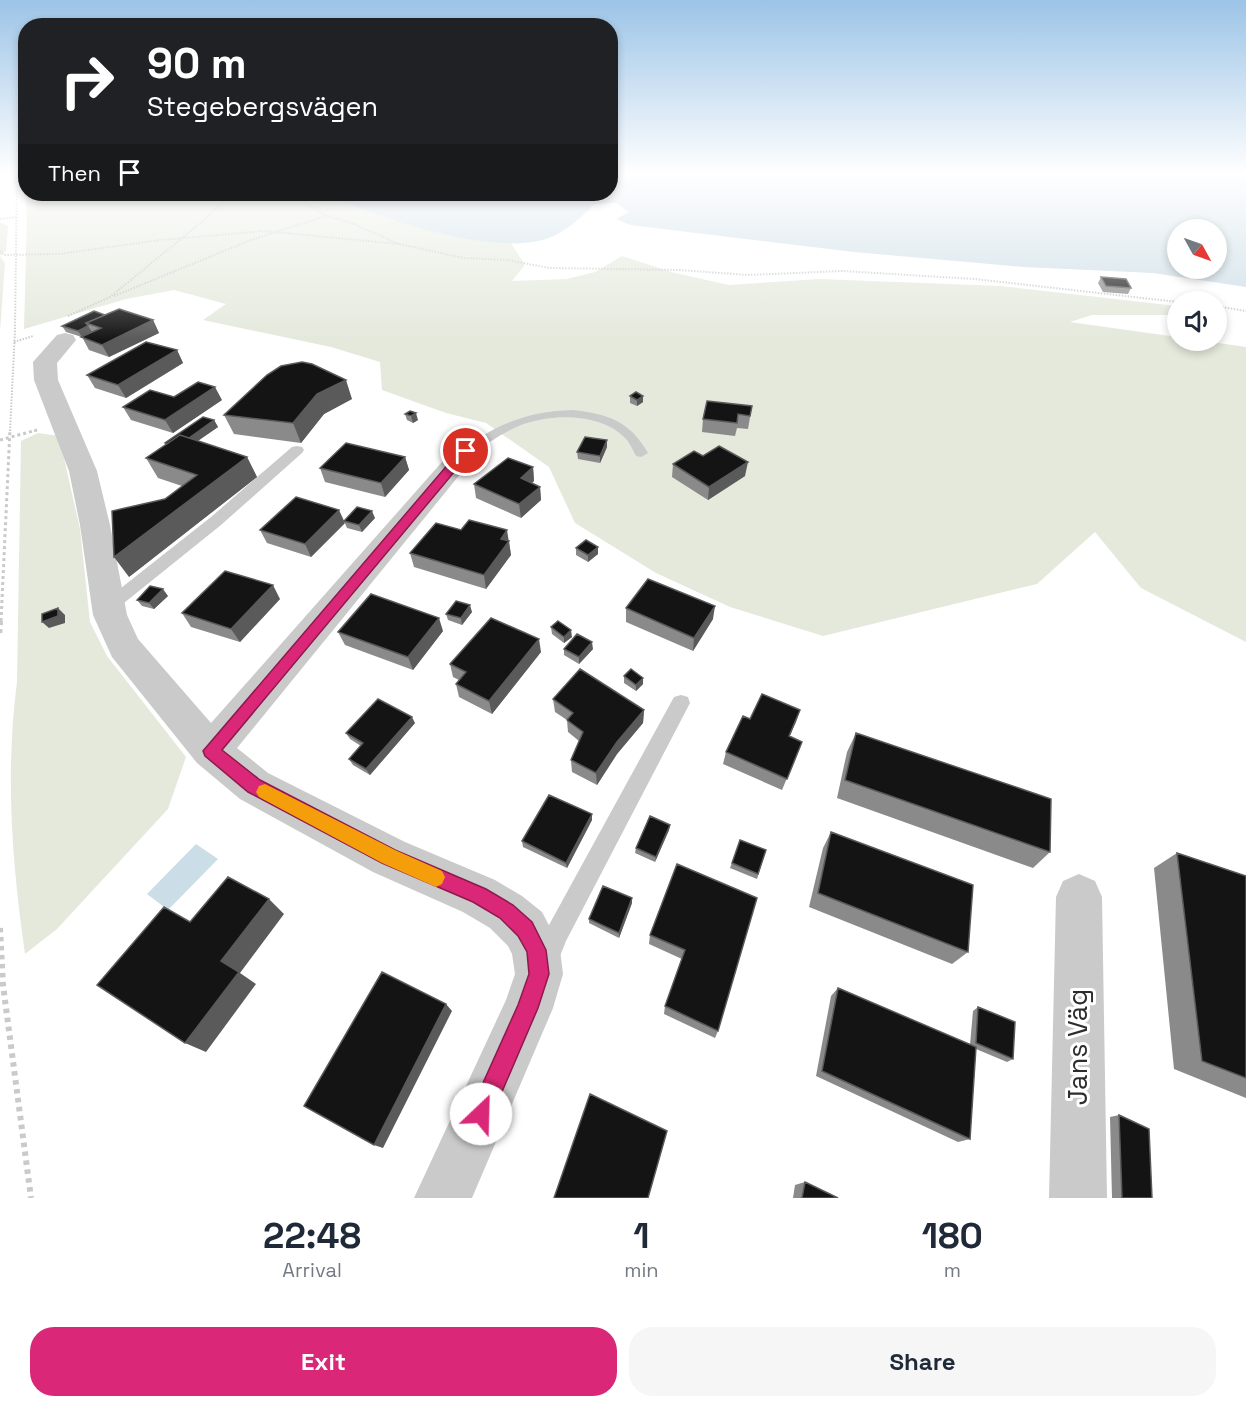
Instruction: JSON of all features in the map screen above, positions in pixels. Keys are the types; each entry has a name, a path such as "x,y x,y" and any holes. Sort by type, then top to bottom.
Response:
{"street":[{"path":"55,332 45,362 46,380 66,423 83,471 95,525 108,607 124,647 211,751 254,786 389,856 479,896 506,912 525,929 537,950 539,974 528,1008 443,1198"},
{"path":"211,751 466,451"},
{"name":"Jans Väg","path":"1078,1198 1079,897"}],"lane":[{"path":"466,451 522,421 560,415 585,415 613,425 637,442 641,453"},
{"path":"108,607 216,521 297,450"},
{"path":"539,974 557,933 681,703"}],"path":[{"path":"0,633 18,230"},
{"path":"14,342 55,332 111,297 191,230"},
{"path":"111,297 283,230"},
{"path":"367,230 399,244"},
{"path":"0,251 4,255 59,254 182,238 276,232 399,244 464,258 507,260 550,268 680,270 747,275 842,271 1010,281 1167,301"},
{"path":"1227,308 1246,311"},
{"path":"0,440 66,423"},
{"path":"0,928 3,985 31,1198"}],"shaded area":[{"path":"0,230 8,230 6,251 0,256"},
{"path":"27,230 436,230 511,243 525,265 512,281 567,279 595,272 622,256 675,273 729,285 819,279 1000,286 1167,305 1167,315 1092,315 1070,322 1167,336 1167,351 1227,351 1227,344 1246,347 1246,642 1141,588 1095,532 1037,584 823,636 730,607 656,573 575,523 549,467 486,423 446,413 382,390 380,362 331,347 203,320 226,304 174,290 126,299 24,329"},
{"path":"426,230 564,230 547,239 515,243 488,242"},
{"path":"671,230 1167,230 1167,275 1024,267 854,252"},
{"path":"1227,230 1246,230 1246,287 1193,279 1227,279"},
{"path":"0,256 5,263 0,331"},
{"path":"38,433 59,436 80,529 90,622 107,656 186,757 168,809 57,929 25,954 14,852 11,750 17,682 21,441"},
{"path":"196,844 218,859 168,910 147,894"}],"building":[{"path":"1101,277 1126,279 1131,288 1106,286"},
{"path":"119,309 153,320 102,345 81,337 101,328 86,323"},
{"path":"94,311 105,315 86,323 88,326 78,331 62,326"},
{"path":"146,342 177,350 118,385 87,375"},
{"path":"302,362 312,364 346,380 317,394 293,423 224,415 267,375 281,366"},
{"path":"198,382 215,387 165,420 123,407 150,390 174,397"},
{"path":"636,392 643,396 637,400 630,396"},
{"path":"707,401 752,406 750,416 738,414 737,423 703,419"},
{"path":"410,411 416,413 411,416 405,414"},
{"path":"203,417 214,420 189,438 180,435 167,444 165,443"},
{"path":"180,435 247,457 114,557 112,511 165,499 197,475 146,458"},
{"path":"585,437 607,440 600,456 577,452"},
{"path":"346,443 405,457 381,483 320,468"},
{"path":"719,446 748,462 709,487 673,464 694,451 703,456"},
{"path":"508,458 533,467 521,478 540,487 519,504 474,484"},
{"path":"296,497 339,510 305,544 260,530"},
{"path":"357,507 372,511 359,525 344,521"},
{"path":"469,520 507,530 501,539 509,541 484,575 410,553 436,523 461,530"},
{"path":"586,540 598,547 588,555 576,548"},
{"path":"225,571 273,585 231,629 182,613"},
{"path":"648,579 715,606 694,638 626,608"},
{"path":"150,586 163,589 149,603 137,600"},
{"path":"371,594 439,618 408,657 338,632"},
{"path":"456,601 470,605 461,618 446,614"},
{"path":"58,608 58,616 42,622 42,614"},
{"path":"491,618 539,639 489,701 456,684 466,672 450,664"},
{"path":"558,621 571,630 564,637 551,627"},
{"path":"577,634 592,642 579,657 564,649"},
{"path":"580,669 644,710 617,742 596,773 571,760 583,732 567,720 573,713 553,699"},
{"path":"631,669 643,678 636,685 624,676"},
{"path":"762,694 800,710 789,736 802,742 787,779 726,752 743,716 750,719"},
{"path":"378,699 412,717 366,769 349,759 363,743 346,733"},
{"path":"856,733 1051,799 1050,852 845,780"},
{"path":"549,795 592,814 566,863 522,841"},
{"path":"650,816 670,825 656,857 636,848"},
{"path":"831,832 973,885 968,952 818,893"},
{"path":"740,840 766,850 758,874 732,863"},
{"path":"1177,853 1246,876 1246,1078 1202,1061"},
{"path":"677,864 757,898 718,1031 665,1006 685,950 650,935"},
{"path":"228,877 269,899 221,961 239,972 185,1043 97,985 164,907 190,922"},
{"path":"603,886 632,898 619,933 589,919"},
{"path":"382,972 446,1004 374,1145 304,1106"},
{"path":"838,988 976,1047 970,1139 822,1071"},
{"path":"978,1007 1015,1022 1013,1059 976,1043"},
{"path":"590,1094 667,1131 648,1198 554,1198"},
{"path":"1119,1115 1149,1129 1152,1198 1122,1198"},
{"path":"805,1182 838,1198 802,1198"}],"slow traffic":[{"path":"265,792 389,856 436,877"}],"route":[{"path":"466,451 211,751 254,786 415,869 479,896 506,912 525,929 537,950 539,974 528,1008 481,1114"}]}
